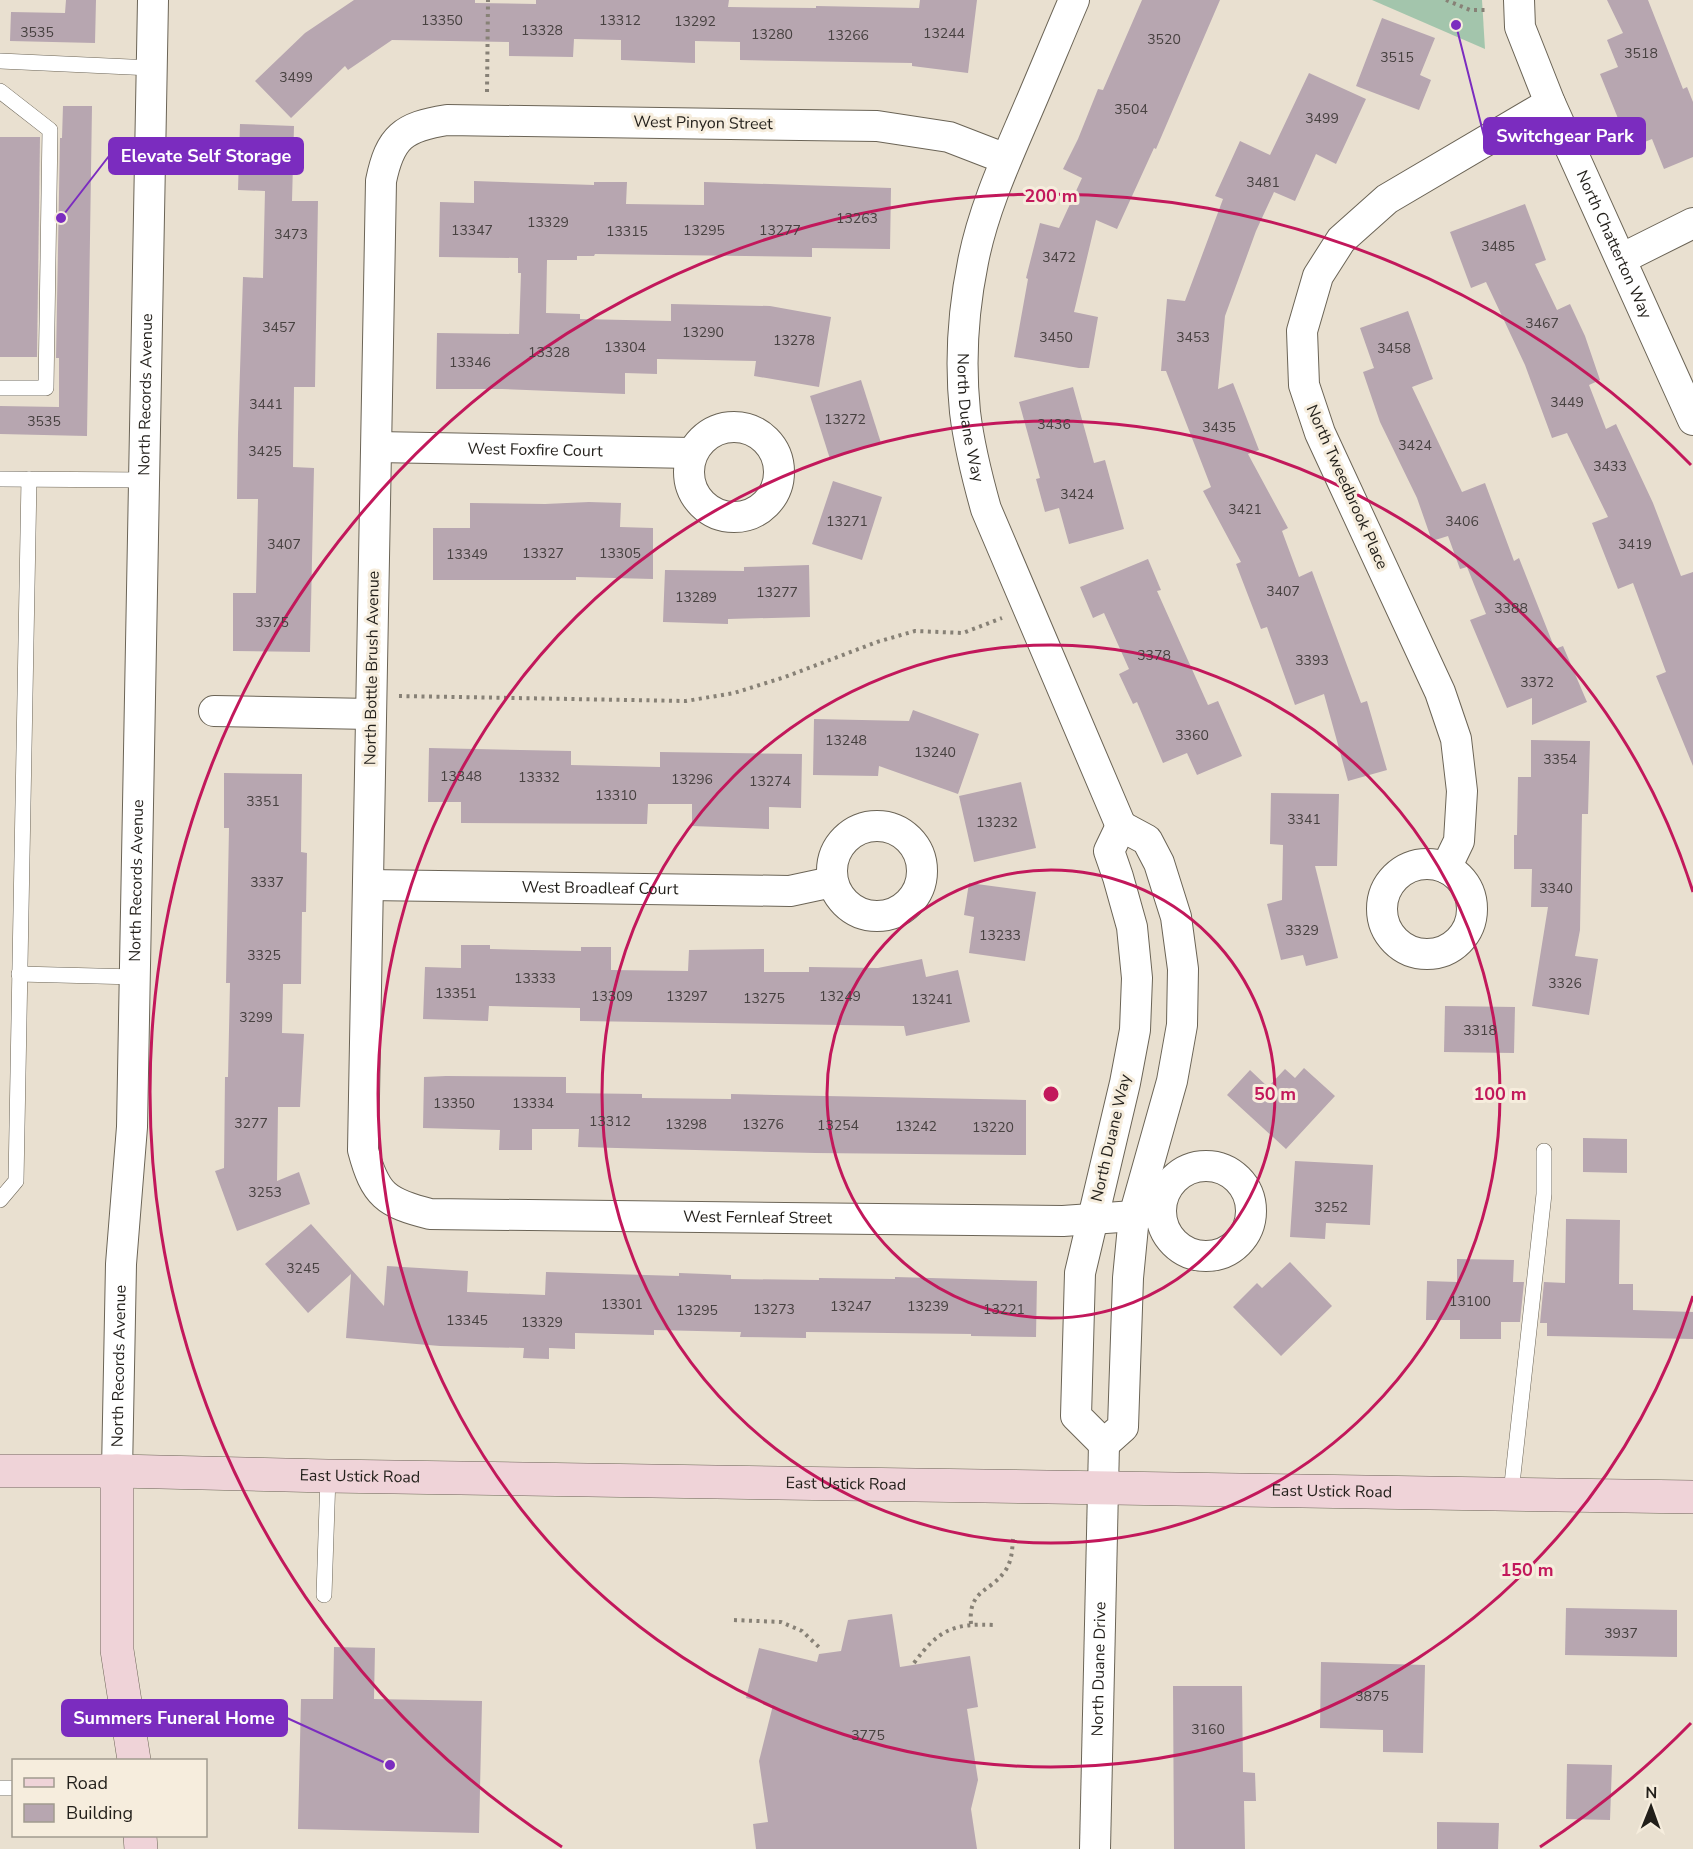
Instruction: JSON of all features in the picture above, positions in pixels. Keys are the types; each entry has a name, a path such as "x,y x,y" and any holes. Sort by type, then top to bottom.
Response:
{"main road":[{"name":"East Ustick Road","path":"0,1471 1693,1497"},
{"name":"North Records Avenue","path":"117,1471 117,1650 134,1759"}],"street":[{"name":"North Records Avenue","path":"117,1471 121,1264 132,1127 136,977 153,0"},
{"name":"North Duane Way","path":"1074,0 1006,159 986,213 973,261 966,311 963,381 973,461 986,509 1121,826 1109,851 1132,927 1137,978 1135,1030 1125,1083 1080,1273 1076,1416 1104,1444"},
{"name":"North Chatterton Way","path":"1519,0 1520,27 1550,104 1693,420"},
{"name":"North Tweedbrook Place","path":"1446,868 1459,841 1462,791 1456,739 1440,692 1320,433 1304,385 1302,331 1318,276 1341,240 1387,199 1550,104"},
{"name":"West Pinyon Street","path":"398,137 423,124 447,120 877,126 949,137 1006,159"},
{"name":"North Bottle Brush Avenue","path":"385,1197 370,1176 363,1150 381,181 386,158 398,137"},
{"path":"1621,259 1693,223"},
{"name":"West Foxfire Court","path":"376,447 692,453"},
{"path":"214,711 371,705"},
{"path":"1103,1488 1104,1444 1123,1427 1128,1278 1147,1213 1173,1081 1182,1025 1184,969 1176,917 1159,863 1147,840 1121,826"},
{"name":"West Broadleaf Court","path":"368,885 789,891 832,882"},
{"name":"West Fernleaf Street","path":"385,1197 406,1208 430,1214 1063,1221 1147,1213"},
{"name":"North Duane Drive","path":"1095,1849 1103,1488"}],"lane":[{"path":"0,61 152,68"},
{"path":"0,91 50,130 46,388 0,388"},
{"path":"0,479 146,480"},
{"path":"0,1200 15,1181 29,479"},
{"path":"20,974 136,977"},
{"path":"1511,1493 1544,1194 1545,1151"},
{"path":"324,1595 328,1476"}],"path":[{"path":"487,121 488,0"},
{"path":"1446,0 1470,10 1488,10"},
{"path":"371,705 686,700 734,693 785,677 877,642 915,631 963,633 1027,607"},
{"path":"971,1624 970,1611 976,1598 1004,1573 1012,1558 1013,1539"},
{"path":"734,1620 781,1622 802,1631 822,1650"},
{"path":"914,1663 927,1645 944,1632 971,1624 995,1625"}],"green space":[{"path":"1372,0 1482,0 1485,49"}],"building":[{"path":"66,0 96,0 95,43 10,41 11,12 65,13"},
{"path":"354,0 475,0 475,3 536,4 536,0 729,0 728,7 919,8 920,0 977,0 968,73 912,66 912,63 740,60 740,42 695,41 695,63 621,60 621,40 574,39 573,57 509,56 509,42 392,40 348,70 345,66 291,118 255,81 305,33"},
{"path":"1142,0 1220,0 1156,149 1154,148 1117,229 1096,220 1074,312 1098,317 1089,368 1014,357 1028,279 1026,278 1040,223 1059,228 1082,178 1063,169 1098,89 1103,90"},
{"path":"1607,0 1648,0 1683,89 1687,87 1693,102 1693,157 1664,169 1652,139 1630,148 1600,74 1618,67 1607,40 1623,33"},
{"path":"1382,18 1435,38 1420,75 1431,80 1419,110 1356,86"},
{"path":"1309,73 1366,99 1336,164 1316,154 1295,201 1274,192 1256,231 1225,316 1218,389 1233,383 1259,450 1248,454 1288,528 1282,531 1299,577 1312,571 1361,703 1367,701 1387,770 1348,781 1324,694 1295,705 1267,627 1261,629 1236,564 1241,562 1203,491 1211,487 1166,371 1161,371 1167,299 1185,301 1223,199 1215,196 1240,141 1270,155"},
{"path":"63,106 92,106 87,436 0,434 0,406 59,407 59,358 56,358 60,138 62,138"},
{"path":"240,124 294,126 292,201 318,201 315,387 294,387 293,467 314,468 310,652 233,651 233,593 256,593 258,499 237,499 238,433 243,277 263,278 265,191 238,190"},
{"path":"0,137 40,137 37,357 0,357"},
{"path":"474,181 594,185 594,182 627,182 626,204 704,205 704,182 891,188 890,249 812,248 812,257 595,254 594,256 577,256 577,260 547,260 546,313 580,314 580,319 671,321 671,304 770,306 831,317 819,387 754,376 756,361 657,359 657,374 625,373 625,394 436,389 437,333 519,334 521,273 518,273 518,258 439,257 440,202 474,203"},
{"path":"1525,204 1546,260 1535,264 1557,310 1570,304 1585,336 1600,380 1589,385 1606,429 1616,424 1653,503 1681,576 1693,572 1693,766 1656,676 1666,672 1633,583 1618,589 1592,523 1608,517 1567,433 1552,438 1525,365 1486,282 1471,288 1450,232"},
{"path":"1408,311 1433,379 1412,387 1462,492 1485,483 1514,561 1519,558 1555,649 1563,646 1587,702 1532,725 1532,698 1507,708 1470,620 1486,614 1467,567 1460,569 1448,536 1432,541 1417,498 1380,422 1363,372 1374,368 1360,328"},
{"path":"861,380 881,443 830,459 810,396"},
{"path":"1073,387 1094,463 1105,460 1124,529 1069,544 1059,508 1045,512 1036,479 1040,478 1019,402"},
{"path":"833,481 882,497 862,560 812,544"},
{"path":"470,503 621,503 620,527 653,528 653,579 576,577 576,580 433,580 433,528 470,528"},
{"path":"1148,559 1161,590 1157,591 1208,705 1218,701 1242,756 1197,775 1187,753 1163,763 1137,702 1133,704 1119,674 1129,669 1104,613 1093,618 1080,587"},
{"path":"809,565 810,617 728,619 728,624 663,622 665,570 744,571 744,567"},
{"path":"913,710 979,734 958,794 879,766 878,776 813,775 814,719 909,721"},
{"path":"1531,740 1590,741 1588,814 1582,814 1580,930 1575,956 1598,959 1589,1015 1532,1006 1548,907 1531,907 1532,869 1514,869 1518,777 1531,777"},
{"path":"429,748 571,751 571,765 660,767 660,752 802,754 801,808 769,807 769,829 692,826 692,804 648,804 647,824 461,823 461,802 428,802"},
{"path":"224,773 302,774 301,852 307,853 306,912 302,912 301,984 283,984 282,1033 304,1034 300,1107 278,1107 277,1181 299,1172 310,1204 237,1231 215,1171 224,1168 225,1077 228,1077 230,983 226,983 229,828 224,828"},
{"path":"1021,782 1036,848 974,862 959,796"},
{"path":"1271,793 1339,794 1337,866 1315,866 1338,958 1306,966 1303,955 1281,960 1267,904 1282,900 1283,845 1270,844"},
{"path":"969,883 1036,892 1025,961 969,953 974,917 964,915"},
{"path":"461,945 490,945 490,949 581,951 581,947 611,947 611,970 688,971 689,950 764,949 764,972 809,972 809,967 878,968 922,959 926,977 958,970 970,1022 906,1036 904,1026 580,1021 580,1008 489,1006 488,1021 423,1019 425,967 461,968"},
{"path":"1445,1006 1515,1007 1514,1053 1444,1052"},
{"path":"1304,1068 1335,1096 1286,1149 1227,1095 1250,1070 1268,1087 1285,1069 1295,1078"},
{"path":"424,1077 566,1077 566,1093 642,1094 642,1098 731,1099 731,1094 1026,1100 1026,1155 578,1147 579,1129 532,1129 532,1150 499,1150 500,1130 423,1128"},
{"path":"1583,1138 1627,1139 1627,1173 1583,1172"},
{"path":"1295,1161 1373,1165 1370,1225 1326,1223 1325,1239 1290,1237"},
{"path":"1566,1219 1620,1220 1619,1284 1633,1284 1633,1310 1693,1312 1693,1339 1547,1336 1547,1323 1540,1323 1544,1282 1565,1283"},
{"path":"311,1224 384,1306 387,1266 468,1271 467,1292 545,1295 546,1272 679,1276 679,1273 731,1275 731,1279 819,1280 819,1278 895,1279 895,1277 1037,1281 1036,1337 806,1332 806,1338 740,1337 741,1332 654,1330 654,1335 575,1333 575,1349 549,1348 549,1359 523,1358 524,1348 440,1346 346,1338 351,1274 308,1313 265,1264"},
{"path":"1457,1259 1514,1260 1513,1282 1524,1282 1520,1322 1501,1322 1501,1339 1460,1339 1460,1320 1426,1320 1427,1281 1457,1282"},
{"path":"1290,1262 1332,1306 1281,1356 1233,1307 1257,1283 1262,1288"},
{"path":"1566,1608 1677,1610 1677,1657 1565,1655"},
{"path":"892,1614 900,1667 970,1656 978,1707 967,1709 978,1780 971,1809 977,1849 756,1849 753,1824 768,1822 759,1761 773,1705 746,1698 759,1648 817,1662 819,1654 841,1651 848,1620"},
{"path":"334,1647 375,1648 374,1699 482,1701 479,1833 298,1829 301,1699 333,1699"},
{"path":"1321,1662 1425,1665 1423,1753 1383,1752 1383,1730 1320,1728"},
{"path":"1173,1686 1242,1686 1243,1772 1255,1773 1256,1801 1244,1801 1245,1849 1174,1849"},
{"path":"1567,1764 1612,1765 1610,1820 1566,1819"},
{"path":"1437,1822 1499,1823 1498,1849 1437,1849"}],"place":[{"name":"Switchgear Park","path":"1456,25"},
{"name":"Elevate Self Storage","path":"61,218"},
{"name":"Summers Funeral Home","path":"390,1765"}]}
